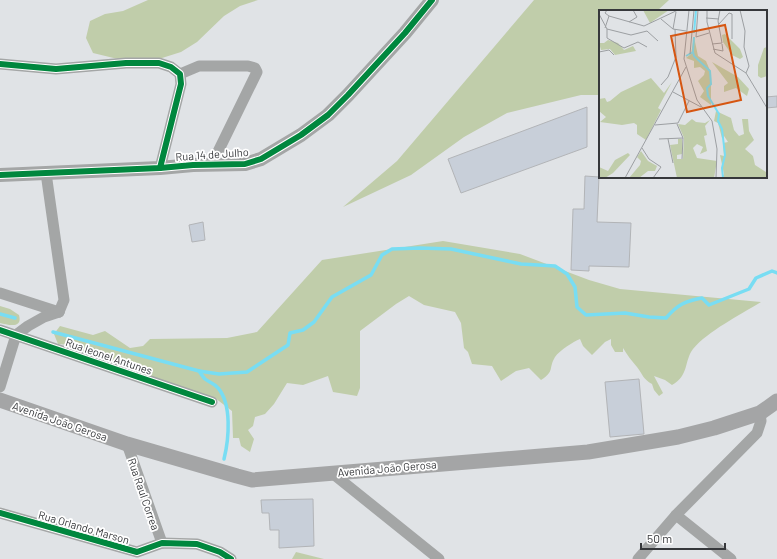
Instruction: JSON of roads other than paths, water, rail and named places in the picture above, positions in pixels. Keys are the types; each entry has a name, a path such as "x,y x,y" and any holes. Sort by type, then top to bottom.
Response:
{"main road":[{"name":"Avenida João Gerosa","path":"0,400 127,444 252,480 588,452 678,437 714,428 760,412 777,401"}],"street":[{"name":"Rua 14 de Julho","path":"0,175 46,174 212,164 245,164 261,159 301,135 328,115 405,33 432,0"},
{"path":"0,64 56,69 126,63 159,63 171,67 180,74 181,84 160,168"},
{"path":"180,74 199,66 248,66 255,68 258,72 212,164"},
{"path":"0,387 16,335 44,317 59,312 64,300 46,174"},
{"path":"0,294 59,312"},
{"name":"Rua leonel Antunes","path":"0,330 212,402"},
{"path":"638,559 676,515 757,433 761,421 760,412"},
{"name":"Rua Raul Correa","path":"127,444 162,543"},
{"path":"332,473 439,559"},
{"name":"Rua Orlando Marson","path":"0,513 137,552 162,543 197,544 220,552 231,559"},
{"path":"676,515 731,559"}],"waterway":[{"path":"199,371 219,374 247,372 288,345 290,333 303,330 314,322 332,297 371,275 382,255 392,249 451,249 521,264 555,266 567,274 575,287 577,307 586,315 625,313 666,318 674,310 686,302 702,298 709,305 749,289 756,278 772,271 777,273"},
{"path":"0,314 15,318"},
{"path":"53,332 199,371 205,379 218,388 226,403 228,432 224,459"}]}
